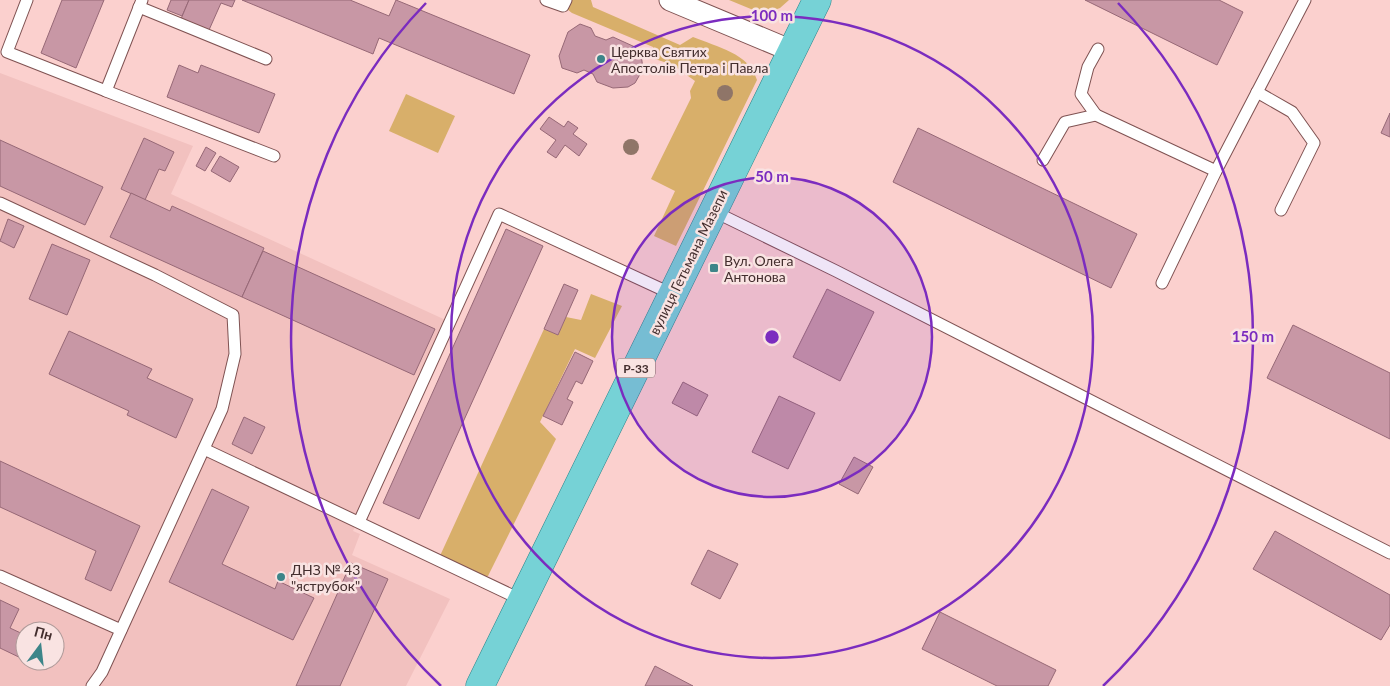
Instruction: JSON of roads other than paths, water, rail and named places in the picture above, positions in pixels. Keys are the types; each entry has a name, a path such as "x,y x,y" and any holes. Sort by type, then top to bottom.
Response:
{"main road":[{"name":"вулиця Гетьмана Мазепи","path":"480,686 816,0"}],"street":[{"path":"670,0 792,51"}],"lane":[{"path":"27,0 3,50 274,156"},
{"path":"546,0 563,6 566,0"},
{"path":"1162,283 1216,171 1305,0"},
{"path":"106,91 140,3 266,58"},
{"path":"1098,49 1088,67 1081,94 1096,115 1216,171"},
{"path":"1257,92 1292,112 1314,143 1281,210"},
{"path":"1043,160 1065,122 1096,115"},
{"path":"0,203 155,275 233,315 236,354 222,409 102,672 92,686"},
{"path":"713,211 854,280 1390,553"},
{"path":"358,522 499,214 672,294"},
{"path":"204,449 522,600"},
{"path":"0,576 121,630"}],"place":[{"name":"Церква Святих Апостолів Петра і Павла","path":"601,59"},
{"name":"Вул. Олега Антонова","path":"714,268"},
{"name":"ДНЗ № 43 \"яструбок\"","path":"281,577"}]}
